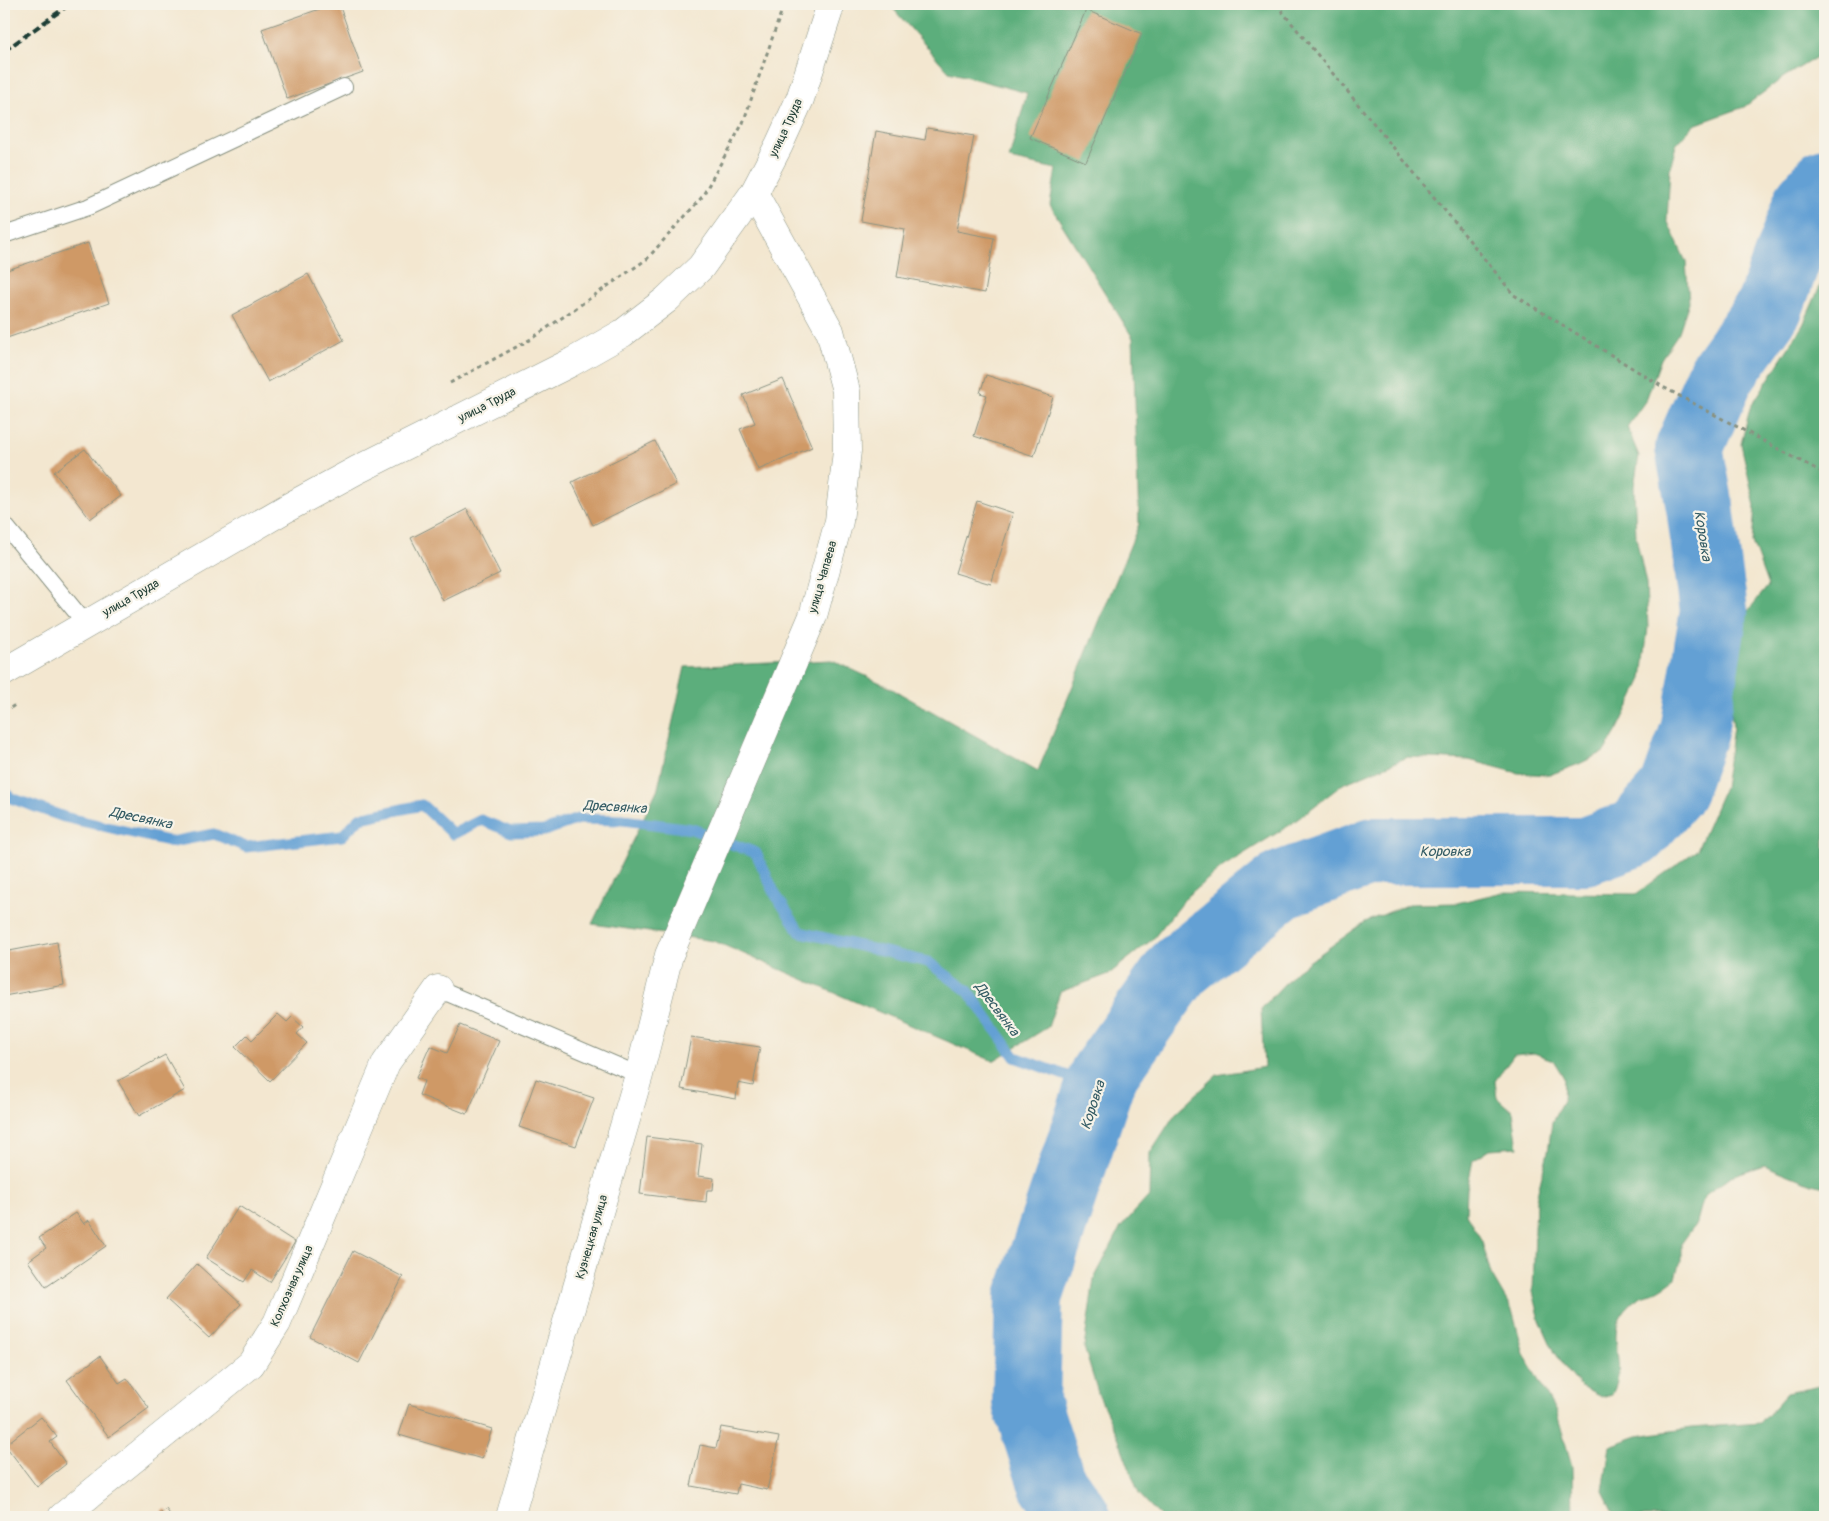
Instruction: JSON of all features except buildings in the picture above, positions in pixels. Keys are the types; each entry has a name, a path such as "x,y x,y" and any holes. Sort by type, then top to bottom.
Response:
{"street":[{"name":"улица Труда","path":"4,672 357,470 570,363 623,333 666,300 701,267 754,193 779,145 800,98 831,4"},
{"name":"улица Чапаева","path":"669,955 813,616 839,521 848,451 846,391 830,331 754,193"},
{"name":"Кузнецкая улица","path":"510,1517 639,1074 669,955"},
{"name":"Колхозная улица","path":"62,1517 251,1364 277,1323 386,1063 438,990"}],"lane":[{"path":"4,235 88,206 344,87"},
{"path":"4,524 86,624"},
{"path":"438,990 639,1074"}],"path":[{"path":"445,386 531,339 647,259 702,197 743,123 784,4"},
{"path":"1276,4 1514,295 1663,387 1825,474"}],"green space":[{"path":"889,4 1825,4 1825,52 1784,77 1744,107 1694,125 1676,145 1670,169 1667,220 1686,262 1689,302 1679,332 1661,359 1646,400 1627,427 1639,456 1634,486 1636,537 1646,584 1648,627 1642,679 1618,729 1604,752 1549,775 1518,773 1469,760 1408,757 1343,784 1290,825 1224,866 1187,896 1153,939 1109,974 1060,992 1048,1027 993,1061 714,941 592,924 658,788 685,667 832,660 885,685 1038,771 1139,524 1133,338 1050,205 1056,169 1009,159 1027,93 949,72"},
{"path":"1825,275 1825,1187 1811,1184 1764,1165 1731,1176 1704,1196 1697,1222 1681,1244 1681,1260 1676,1278 1659,1290 1638,1298 1625,1310 1619,1321 1616,1333 1617,1381 1612,1394 1601,1397 1581,1387 1566,1369 1551,1345 1540,1320 1533,1292 1536,1199 1548,1152 1552,1122 1563,1101 1564,1078 1553,1060 1534,1053 1514,1055 1495,1081 1497,1098 1513,1112 1518,1147 1490,1149 1473,1160 1467,1189 1466,1214 1482,1241 1491,1274 1512,1310 1524,1354 1557,1414 1572,1466 1573,1517 1161,1517 1139,1494 1117,1435 1099,1396 1084,1347 1094,1279 1121,1227 1149,1196 1150,1153 1175,1114 1217,1075 1264,1067 1261,1009 1296,971 1365,922 1409,904 1457,903 1503,892 1636,894 1697,850 1724,788 1733,727 1729,693 1739,658 1744,616 1768,586 1752,542 1755,506 1741,444 1750,408 1803,325"},
{"path":"1825,1385 1825,1517 1616,1517 1603,1491 1610,1446 1638,1436 1691,1428 1760,1423 1787,1393"}],"waterway":[{"name":"Коровка","path":"1077,1517 1052,1483 1026,1402 1029,1297 1103,1075 1178,969 1281,885 1374,851 1585,851 1635,833 1673,790 1694,731 1714,611 1700,508 1689,448 1721,375 1769,308 1807,203 1825,182"},
{"name":"Дресвянка","path":"4,792 11,798 64,817 172,842 214,834 246,847 342,836 360,818 422,805 453,834 481,820 511,832 544,831 578,819 623,820 692,829 756,853 775,894 800,932 928,962 968,991 1015,1057 1070,1077 1103,1075"}],"railway":[{"path":"4,51 70,4"}]}
